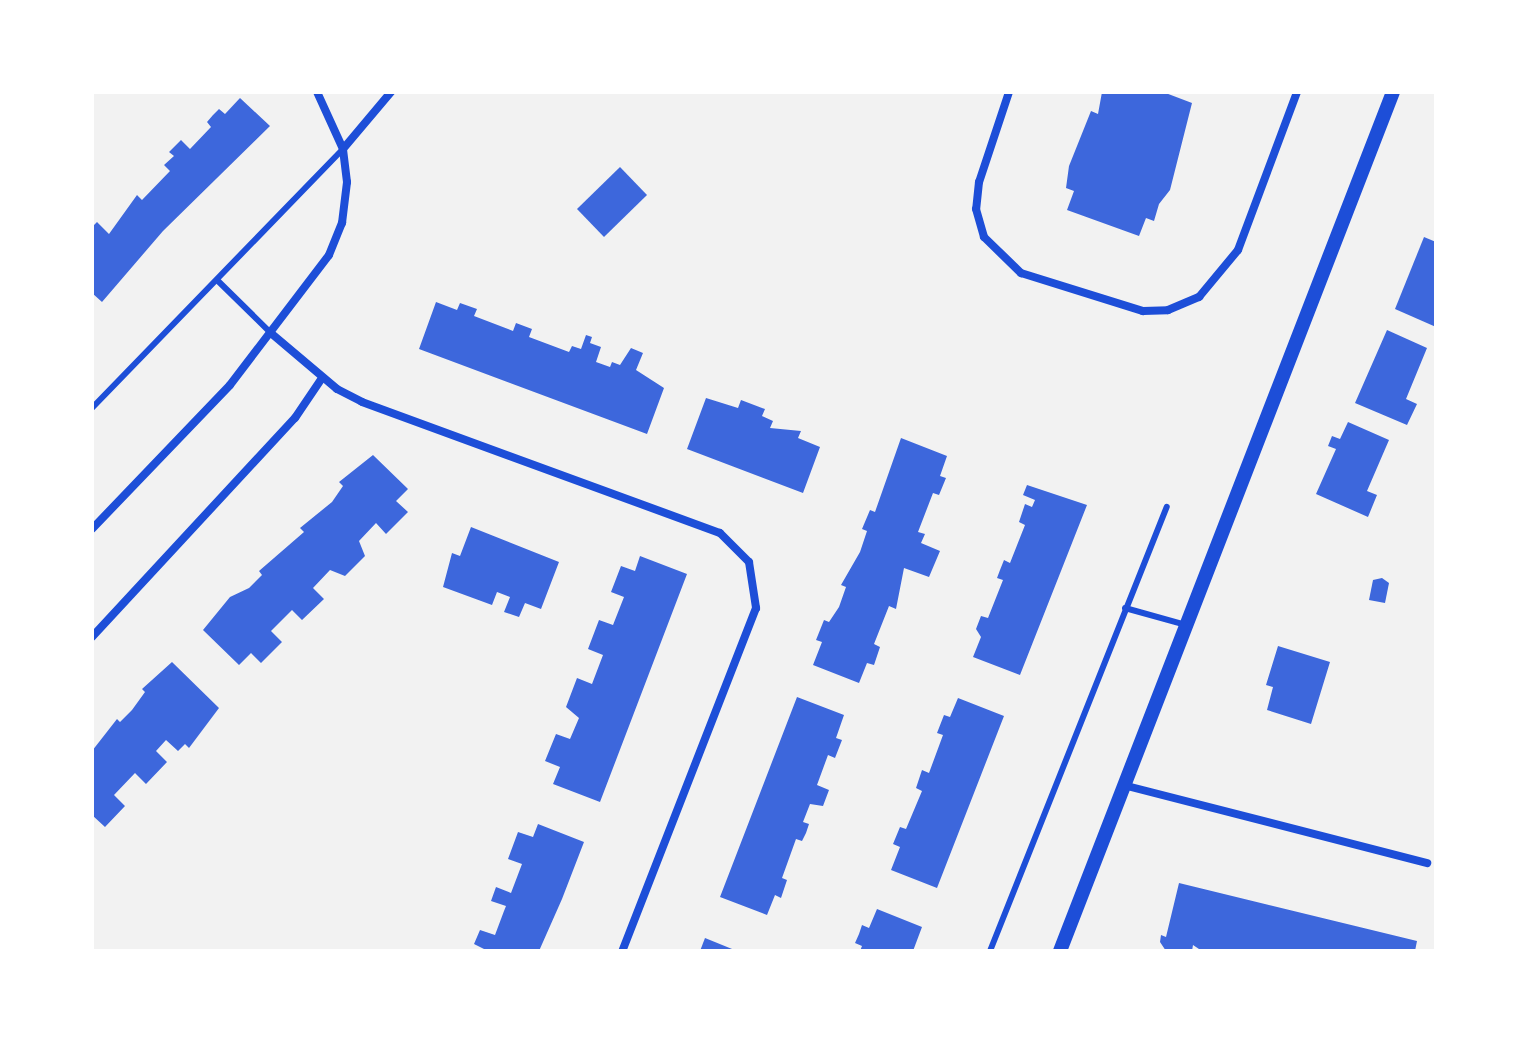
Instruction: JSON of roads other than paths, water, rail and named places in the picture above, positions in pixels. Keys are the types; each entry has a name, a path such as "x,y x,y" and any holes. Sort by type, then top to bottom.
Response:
{"street":[{"path":"92,529 230,385 272,334 329,255 342,223 347,182 343,149 317,92"},
{"path":"343,149 391,92"},
{"path":"1009,92 979,182 976,209 984,237 1021,273 1143,311 1168,310 1199,297 1238,250 1297,92"},
{"path":"1060,951 1127,786 1393,92"},
{"path":"272,334 322,378 362,402 720,533 749,562 757,584 756,608 622,951"},
{"path":"92,637 295,418 322,378"},
{"path":"1127,786 1427,863"}],"lane":[{"path":"92,408 343,149"},
{"path":"217,280 272,334"},
{"path":"990,951 1167,507"},
{"path":"1125,608 1189,626"}]}
